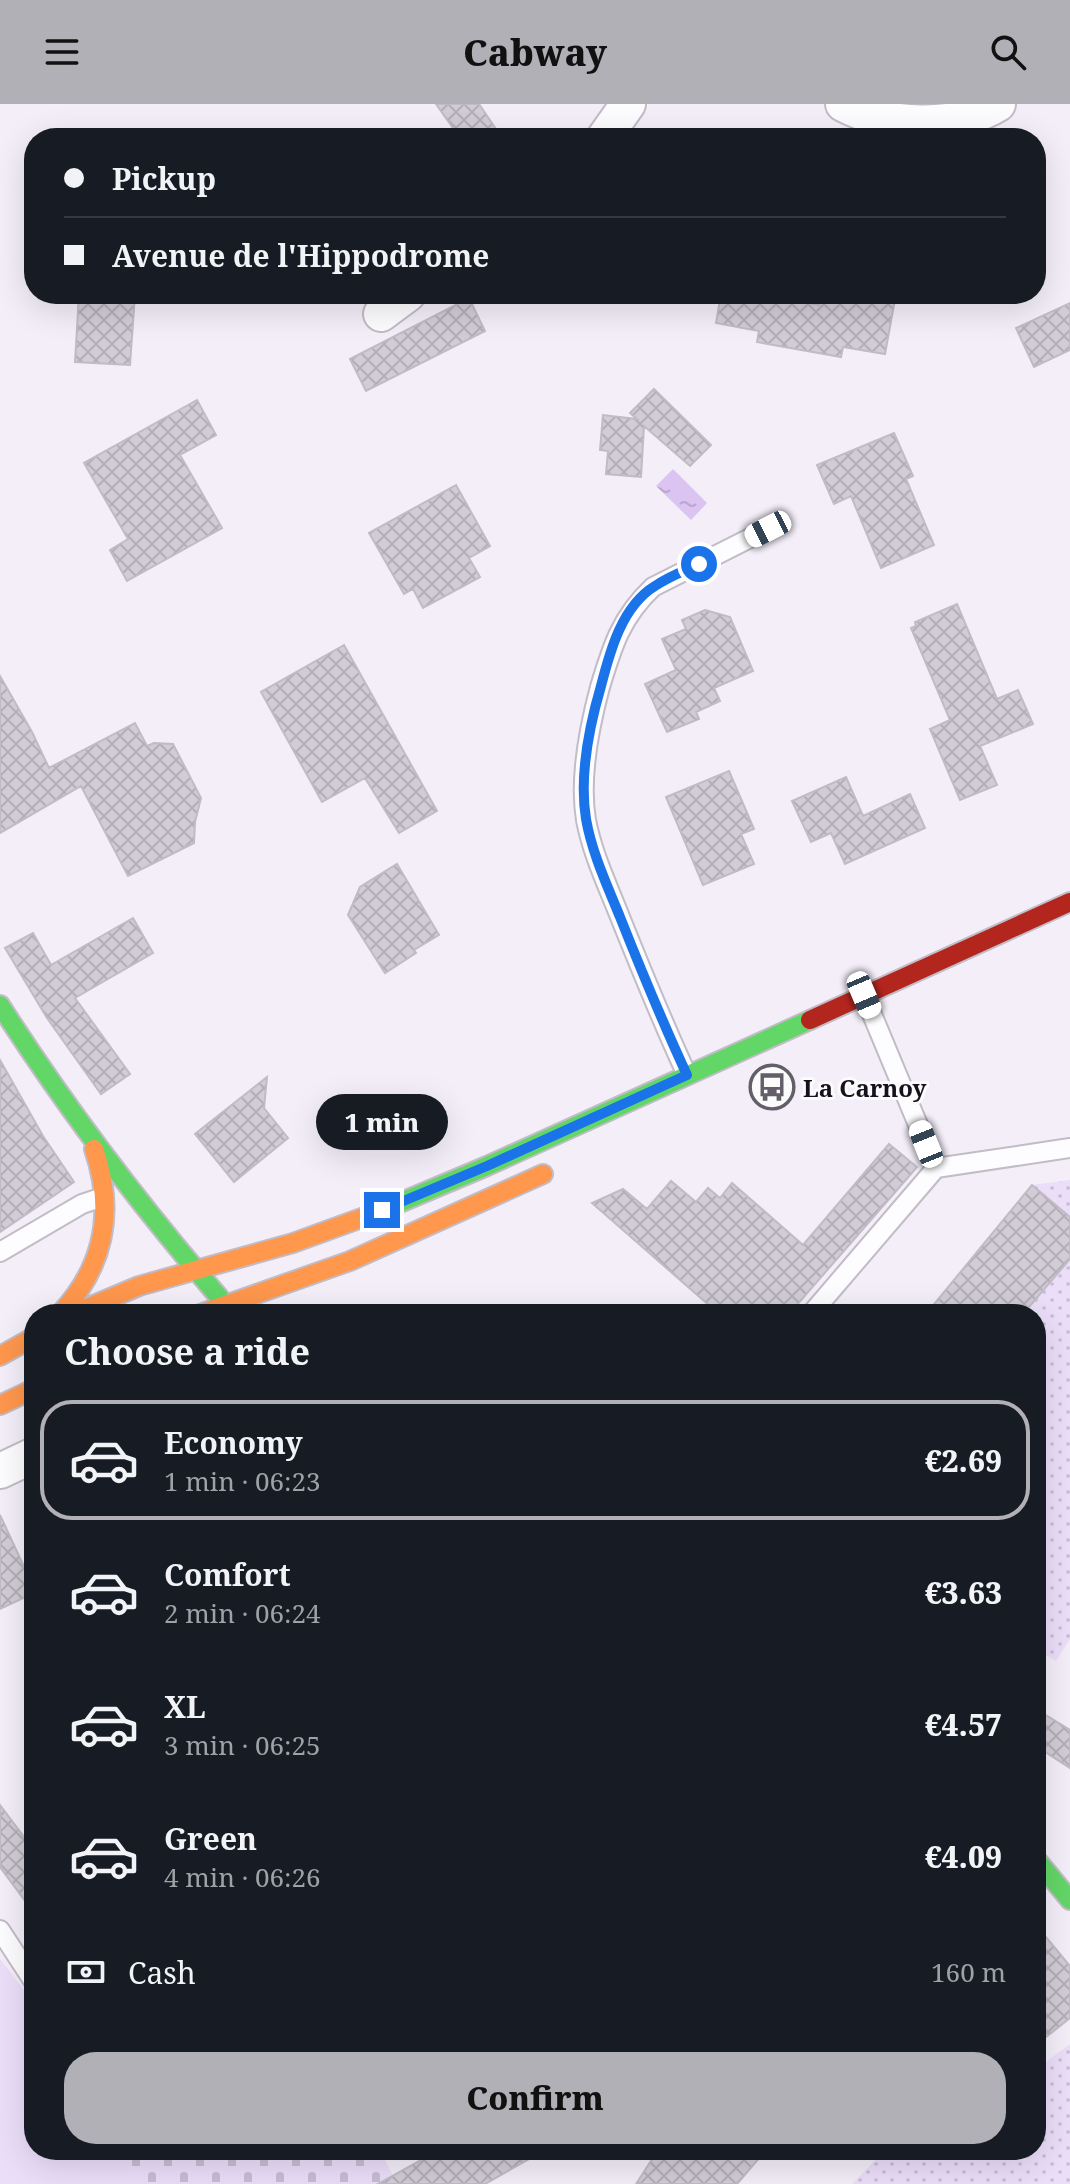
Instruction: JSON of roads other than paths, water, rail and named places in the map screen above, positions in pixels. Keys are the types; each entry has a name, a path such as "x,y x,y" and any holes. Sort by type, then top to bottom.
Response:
{"main road":[{"path":"97,1304 139,1286 293,1243 356,1221 487,1166 1070,902"},
{"path":"0,1005 48,1080 194,1269 216,1304"},
{"path":"69,1304 89,1276 105,1220 105,1197 96,1155 86,1132"},
{"path":"241,1304 350,1261 558,1167"},
{"path":"0,1356 24,1342"},
{"path":"0,1405 24,1394"},
{"path":"1046,1871 1070,1900"}],"street":[{"path":"611,128 628,104"},
{"path":"843,104 888,120 916,122 972,116 998,104"},
{"path":"0,1471 24,1460"}],"lane":[{"path":"687,1075 653,1001 594,849 585,805 589,738 615,639 638,601 653,587 768,529"},
{"path":"864,995 936,1168"},
{"path":"820,1304 936,1168 1070,1148"},
{"path":"0,1252 82,1204 105,1197"},
{"path":"0,1930 24,1967"}],"water":[{"path":"673,469 707,503 691,520 656,486"}],"place":[{"name":"La Carnoy","path":"772,1087"}]}
